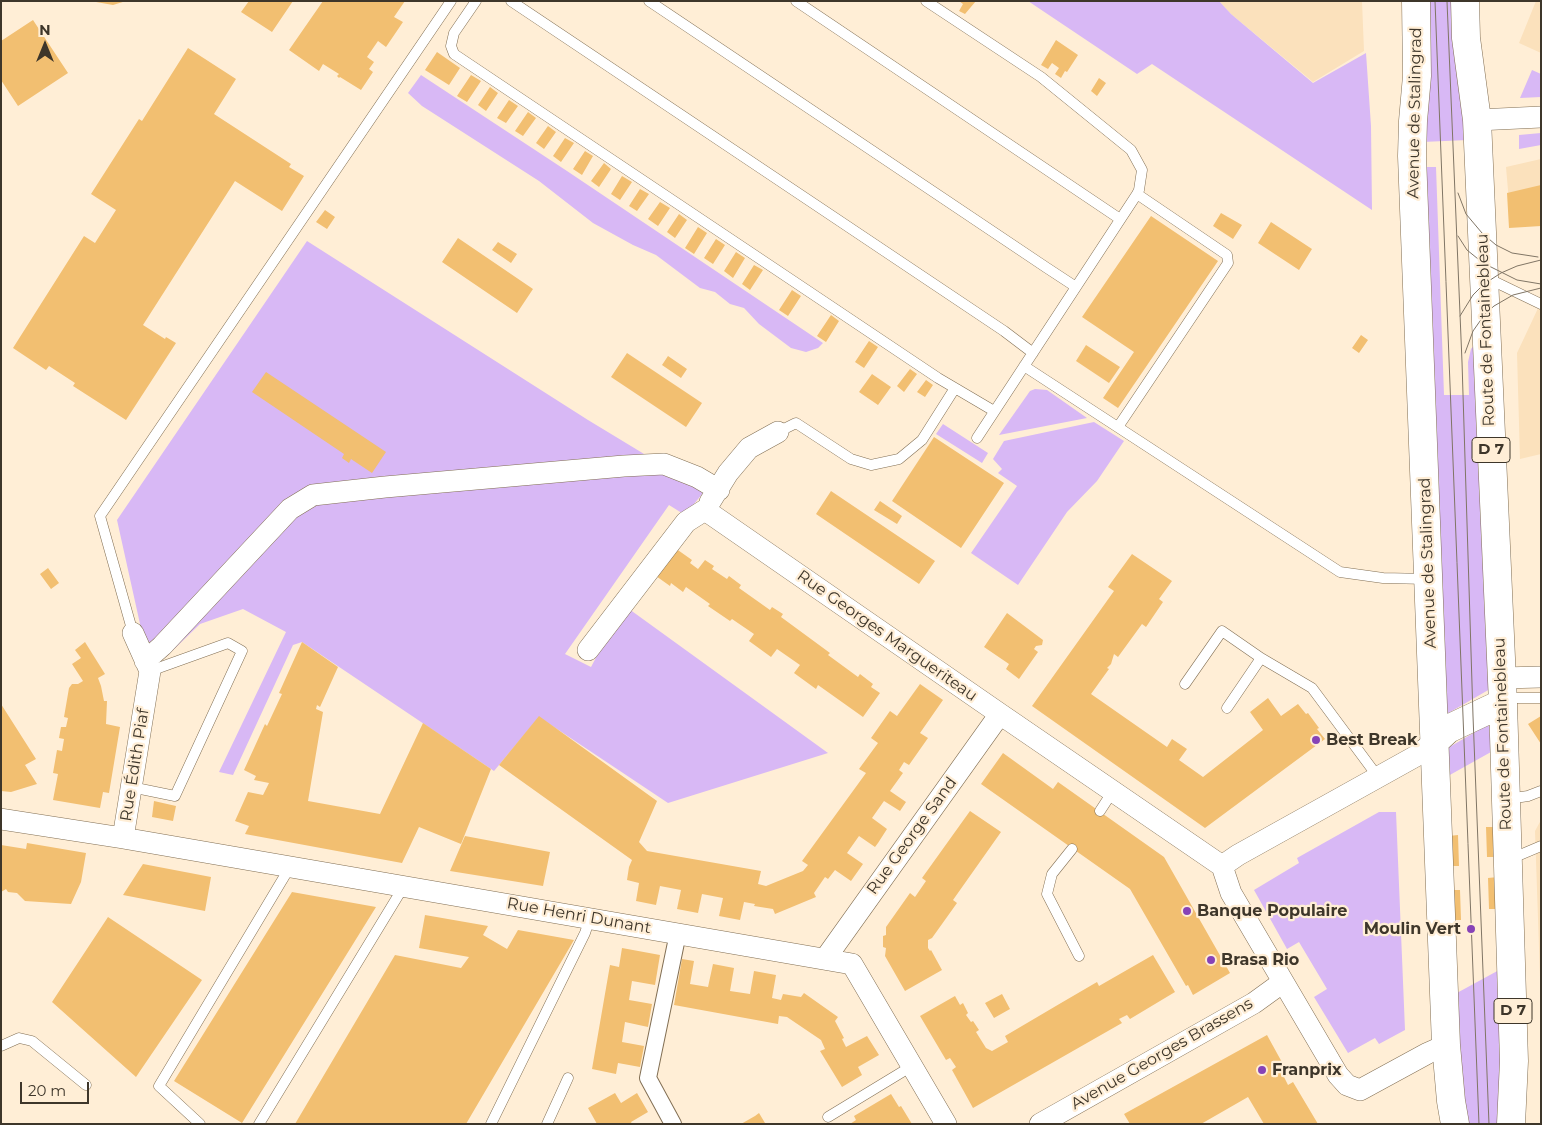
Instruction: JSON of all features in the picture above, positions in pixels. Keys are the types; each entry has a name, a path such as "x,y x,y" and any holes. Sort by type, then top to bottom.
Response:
{"main road":[{"name":"Avenue de Stalingrad","path":"1416,1 1417,76 1412,156 1446,1045 1455,1124"},
{"name":"Route de Fontainebleau","path":"1464,1 1466,38 1477,120 1503,690 1514,1061 1511,1124"},
{"path":"1434,742 1448,729 1503,690"}],"street":[{"path":"1477,120 1541,117"},
{"path":"588,650 686,522 705,510 728,473 749,448 778,432"},
{"path":"148,666 162,646 290,508 313,495 454,480 664,464 697,477 719,490"},
{"name":"Rue Georges Margueriteau","path":"705,510 1222,866"},
{"path":"133,633 148,666"},
{"name":"Rue Édith Piaf","path":"1,819 123,838 148,666"},
{"path":"1503,690 1541,677"},
{"name":"Rue George Sand","path":"825,959 1000,714"},
{"path":"1434,742 1416,756 1238,855 1222,866 1231,893 1338,1075 1347,1085 1360,1090 1446,1045"},
{"name":"Rue Henri Dunant","path":"123,838 852,964 946,1124"},
{"path":"673,1124 648,1078 678,933"},
{"name":"Avenue Georges Brassens","path":"1040,1124 1254,1003 1283,982"}],"lane":[{"path":"133,633 100,516 452,1"},
{"path":"476,1 454,33 451,46 454,54 954,388 994,411"},
{"path":"511,1 996,326 1033,353"},
{"path":"648,1 1076,286"},
{"path":"796,1 1120,219"},
{"path":"926,1 1041,77 1131,150 1142,170 1137,194 977,438"},
{"path":"1118,427 1228,263 1227,255 1137,194"},
{"path":"1484,276 1541,304"},
{"path":"1024,366 1340,572 1383,578 1429,579"},
{"path":"778,432 796,423 851,459 872,465 899,459 922,440 954,388"},
{"path":"1184,684 1222,631 1261,658 1312,688 1378,777"},
{"path":"131,787 175,796 242,651 228,643 148,666"},
{"path":"1227,708 1261,658"},
{"path":"1503,690 1513,698 1541,698"},
{"path":"1100,811 1112,791"},
{"path":"1506,800 1528,796 1541,791"},
{"path":"1508,860 1541,846"},
{"path":"1072,849 1052,874 1047,894 1079,956"},
{"path":"200,1124 159,1086 290,867"},
{"path":"260,1124 404,886"},
{"path":"491,1124 590,918"},
{"path":"1,1046 19,1038 32,1041 86,1085"},
{"path":"828,1117 912,1066"},
{"path":"550,1122 568,1078"}],"shaded area":[{"path":"1028,1 1219,1 1231,14 1313,83 1366,53 1371,126 1372,210 1152,64 1137,74"},
{"path":"1219,1 1362,1 1364,51 1313,82 1231,14"},
{"path":"1426,1 1455,1 1468,140 1422,142"},
{"path":"1536,1 1541,1 1541,53 1519,43"},
{"path":"1532,70 1541,74 1541,97 1520,98"},
{"path":"421,75 823,343 818,348 806,352 791,348 759,324 744,308 730,304 715,292 700,288 656,255 633,245 593,223 539,181 422,106 408,93"},
{"path":"1541,133 1541,145 1519,149 1519,135"},
{"path":"1541,159 1541,224 1511,225 1506,167"},
{"path":"1423,167 1436,167 1444,395 1469,395 1468,362 1471,349 1476,343 1490,689 1445,715"},
{"path":"307,241 588,420 692,483 703,493 685,515 669,505 565,654 591,667 607,637 629,609 828,753 668,803 539,717 494,771 302,642 293,645 233,775 219,772 286,632 243,609 200,624 166,657 154,642 144,642 117,520"},
{"path":"1541,302 1541,454 1520,459 1517,353"},
{"path":"1035,389 1047,390 1087,418 999,435 1030,391"},
{"path":"1094,422 1124,441 1097,481 1067,512 1018,585 971,553 1017,486 998,473 1002,469 993,459 1004,441"},
{"path":"943,424 988,453 982,463 936,434"},
{"path":"1489,724 1491,752 1448,776 1446,749"},
{"path":"1379,812 1396,812 1405,1030 1379,1044 1375,1038 1348,1053 1314,997 1327,989 1299,942 1287,949 1254,890 1299,863 1297,858"},
{"path":"1541,820 1541,1006 1535,831"},
{"path":"1501,969 1502,1124 1466,1124 1455,994"}],"building":[{"path":"96,1 126,1 113,5 96,2"},
{"path":"249,1 293,1 272,32 241,12"},
{"path":"323,1 405,1 394,17 403,22 386,47 378,41 367,57 374,62 369,69 373,72 361,90 339,78 337,76 339,74 323,64 319,71 289,50"},
{"path":"959,1 976,1 965,14 959,11 963,4"},
{"path":"33,20 68,73 18,106 1,80 1,41"},
{"path":"1056,40 1078,55 1061,78 1055,74 1059,68 1052,63 1048,69 1041,65"},
{"path":"188,48 236,79 214,114 291,164 289,167 304,176 282,211 235,181 143,325 165,339 166,337 176,343 126,420 73,386 75,383 49,366 46,370 13,348 84,236 95,243 116,210 91,194 139,119 142,121"},
{"path":"437,52 460,68 449,85 425,70"},
{"path":"471,75 481,81 467,102 457,96"},
{"path":"1099,78 1106,83 1097,96 1091,91"},
{"path":"490,87 498,93 486,111 478,105"},
{"path":"509,100 518,106 506,123 497,118"},
{"path":"528,112 536,118 523,136 515,131"},
{"path":"548,126 556,132 544,149 536,143"},
{"path":"565,138 574,143 561,162 553,156"},
{"path":"585,151 593,156 582,175 573,169"},
{"path":"604,163 611,169 599,187 591,181"},
{"path":"622,176 632,182 620,200 611,194"},
{"path":"1541,185 1541,226 1509,228 1507,193"},
{"path":"640,189 649,194 637,211 629,206"},
{"path":"660,202 670,208 658,226 648,219"},
{"path":"325,210 335,217 327,229 316,222"},
{"path":"1221,213 1242,225 1233,239 1213,226"},
{"path":"679,214 687,220 675,238 667,232"},
{"path":"1151,216 1218,261 1118,408 1103,398 1134,352 1082,317"},
{"path":"1271,222 1312,249 1299,270 1258,243"},
{"path":"698,227 707,233 694,254 685,248"},
{"path":"458,238 533,289 517,313 442,262"},
{"path":"716,239 725,245 713,264 704,258"},
{"path":"498,242 517,254 511,263 492,250"},
{"path":"736,252 745,258 733,278 724,271"},
{"path":"754,265 763,270 750,290 742,284"},
{"path":"792,290 801,296 788,316 779,310"},
{"path":"831,315 839,321 826,342 817,336"},
{"path":"1361,335 1368,340 1359,353 1352,348"},
{"path":"869,341 878,347 864,368 855,362"},
{"path":"1086,345 1120,367 1109,383 1076,361"},
{"path":"627,353 702,403 686,427 611,377"},
{"path":"668,356 687,369 681,378 662,365"},
{"path":"910,369 917,374 904,392 897,386"},
{"path":"266,372 386,452 372,473 351,459 349,463 342,458 344,454 252,392"},
{"path":"872,374 891,387 878,405 859,392"},
{"path":"926,380 933,385 925,397 917,392"},
{"path":"934,437 1004,483 961,548 892,501"},
{"path":"831,491 935,561 919,584 816,514"},
{"path":"880,501 902,516 897,524 874,510"},
{"path":"675,548 692,560 690,563 698,569 705,560 714,566 712,569 727,579 729,576 741,585 739,588 770,610 772,607 783,614 781,617 830,653 828,655 858,677 860,674 873,684 871,687 880,693 863,717 818,685 816,689 794,673 800,665 777,649 771,657 749,641 754,634 708,606 710,604 686,587 683,592 671,583 670,586 656,576"},
{"path":"1132,554 1172,581 1159,599 1163,602 1146,627 1142,624 1118,657 1114,654 1111,664 1107,668 1109,669 1091,694 1167,747 1172,739 1187,749 1179,760 1203,777 1263,730 1250,712 1268,698 1281,716 1298,704 1306,714 1308,713 1325,739 1205,828 1032,706 1114,591 1108,587"},
{"path":"48,568 59,583 51,589 40,574"},
{"path":"1007,613 1043,640 1042,645 1036,646 1034,649 1038,652 1019,679 1006,669 1009,664 984,647"},
{"path":"85,642 105,674 98,678 104,701 107,701 106,724 120,727 109,793 103,792 100,808 53,800 58,774 53,773 57,750 62,751 64,739 59,738 61,727 66,727 68,718 64,717 69,688 72,684 78,684 83,681 72,664 81,658 75,650"},
{"path":"302,642 338,667 320,707 317,705 316,709 323,712 308,801 380,814 423,723 491,769 461,844 419,827 402,863 245,834 249,826 235,821 248,792 263,795 269,783 254,780 256,776 244,770 265,724 267,726 282,694 279,693"},
{"path":"920,684 943,700 920,733 928,738 909,765 904,762 899,770 903,773 890,791 906,802 900,811 884,801 872,818 887,829 878,843 875,847 859,836 847,853 863,864 851,881 835,870 828,879 825,877 814,893 816,897 775,914 773,909 754,906 755,904 744,902 740,920 719,916 723,898 702,894 698,913 677,909 681,890 660,886 656,905 636,901 639,883 627,880 632,860 499,765 539,716 657,801 639,842 647,851 761,871 758,884 766,886 803,871 808,865 802,861 866,773 859,769 878,743 871,738 890,711 897,716"},
{"path":"1,704 36,759 25,765 37,784 11,792 1,791"},
{"path":"1541,716 1541,744 1528,724"},
{"path":"1003,753 1053,789 1058,782 1164,857 1230,973 1193,995 1130,889 981,784"},
{"path":"154,801 176,806 173,821 152,817"},
{"path":"970,811 1001,832 953,900 957,903 932,938 928,940 928,948 942,970 905,991 885,956 886,948 883,947 883,936 886,935 886,927 910,893 915,897 926,881 922,878"},
{"path":"1486,827 1496,827 1497,857 1487,857"},
{"path":"1458,835 1459,866 1450,866 1449,836"},
{"path":"465,836 550,852 543,886 450,871"},
{"path":"27,843 86,853 81,882 71,904 25,901 17,893 8,892 6,889 1,892 1,845 26,849"},
{"path":"143,864 211,877 205,911 123,895"},
{"path":"1498,877 1499,909 1489,909 1488,878"},
{"path":"1451,890 1460,890 1461,920 1452,920"},
{"path":"292,892 376,907 242,1123 174,1081"},
{"path":"425,915 488,926 483,935 507,949 518,930 574,940 466,1124 295,1124 395,955 461,968 469,957 419,948"},
{"path":"108,917 202,980 136,1077 52,1002"},
{"path":"622,948 660,955 655,985 632,981 629,1000 652,1004 648,1027 625,1022 622,1042 644,1046 640,1067 618,1063 616,1074 592,1069 610,965 619,967"},
{"path":"1153,955 1175,992 1130,1019 1127,1015 1119,1019 1122,1023 973,1108 952,1070 956,1067 950,1058 946,1060 920,1016 955,996 960,1005 963,1003 968,1013 966,1015 979,1030 976,1032 986,1048 992,1051 1008,1042 1005,1036 1097,982 1099,986"},
{"path":"682,959 694,961 690,984 708,987 713,964 734,968 730,991 750,994 754,971 776,975 772,998 781,1000 783,994 801,997 804,993 838,1017 835,1021 844,1038 842,1039 846,1047 867,1036 879,1055 858,1067 862,1075 842,1087 820,1051 825,1049 821,1040 787,1017 779,1016 778,1024 674,1005"},
{"path":"1002,994 1010,1009 994,1018 985,1003"},
{"path":"1267,1035 1289,1075 1284,1077 1288,1085 1293,1082 1318,1124 1264,1124 1248,1097 1201,1124 1130,1124 1124,1114"},
{"path":"615,1093 621,1103 637,1093 648,1112 631,1122 632,1124 597,1124 588,1108"},
{"path":"891,1094 912,1124 850,1124 856,1120 854,1116"},
{"path":"759,1113 765,1123 741,1124 755,1116"}],"tram line":[{"path":"1435,1 1479,1124"},
{"path":"1447,1 1489,1124"},
{"path":"1458,193 1466,214 1482,233 1496,245 1512,253 1538,257"},
{"path":"1458,236 1467,250 1483,263 1517,280 1541,284"},
{"path":"1460,316 1473,295 1484,284 1501,273 1517,266 1541,260"},
{"path":"1465,353 1473,331 1485,314 1494,306 1513,295 1541,288"}],"place":[{"name":"Best Break","path":"1316,740"},
{"name":"Banque Populaire","path":"1187,911"},
{"name":"Moulin Vert","path":"1471,929"},
{"name":"Brasa Rio","path":"1211,960"},
{"name":"Franprix","path":"1262,1070"}]}
